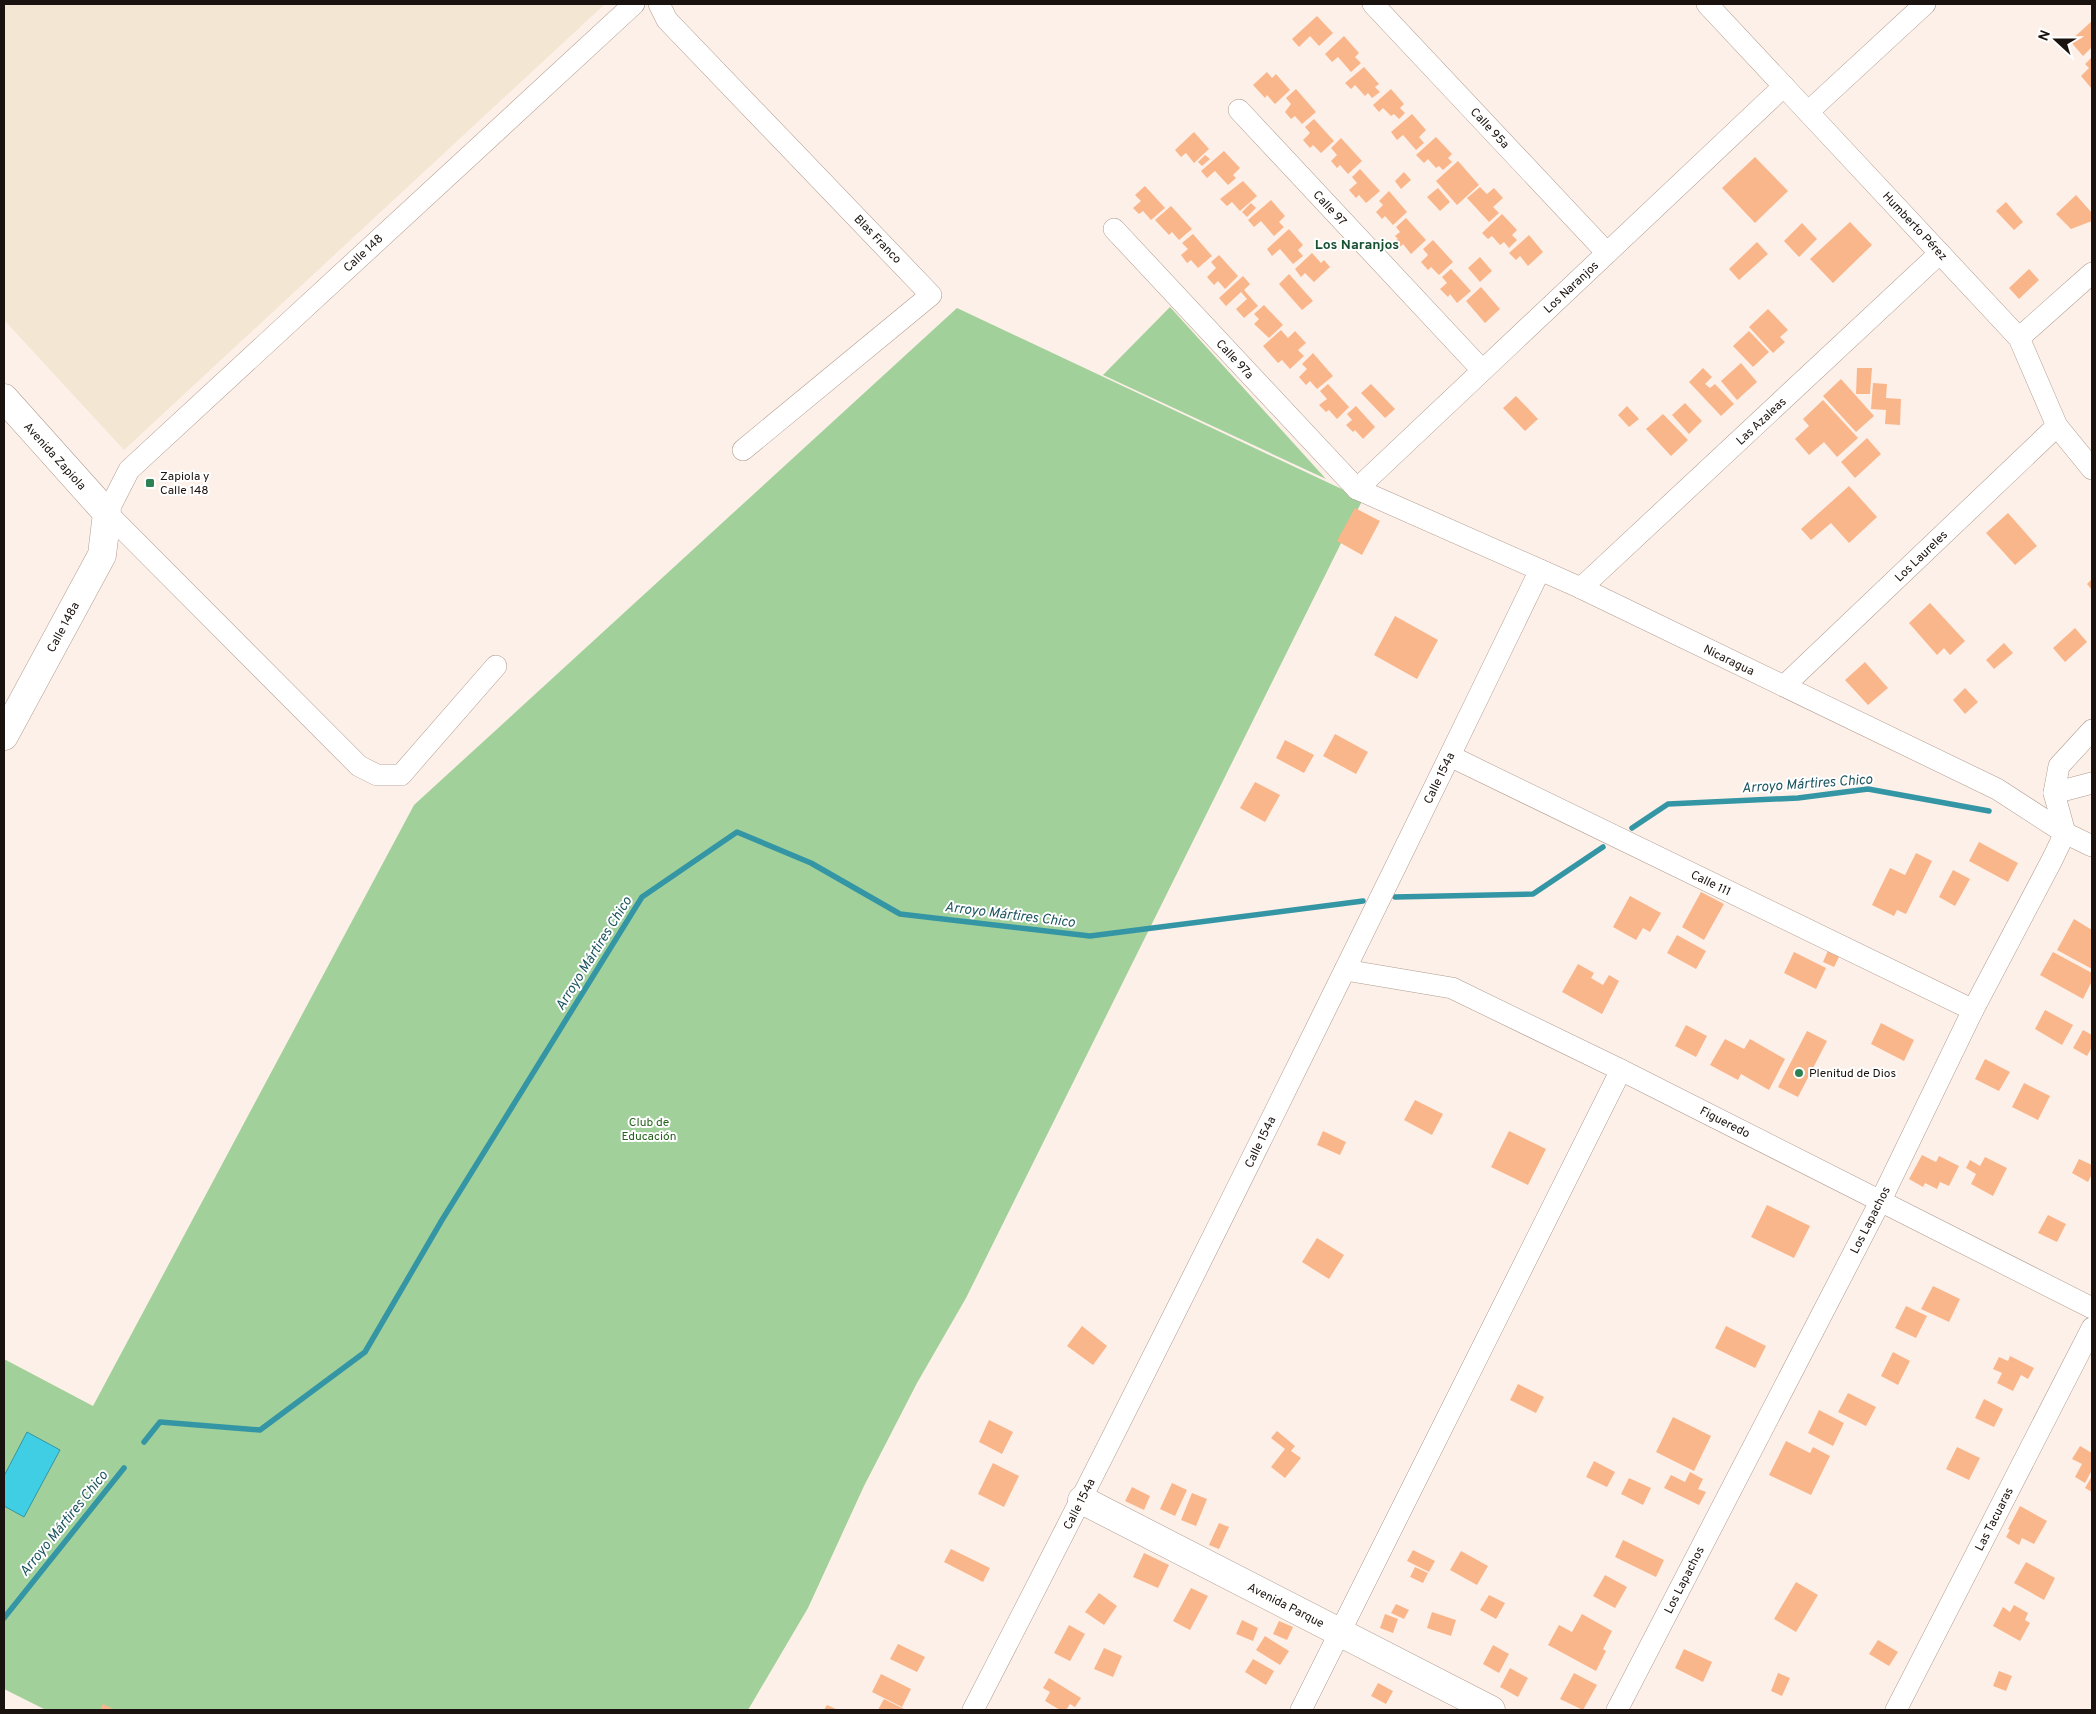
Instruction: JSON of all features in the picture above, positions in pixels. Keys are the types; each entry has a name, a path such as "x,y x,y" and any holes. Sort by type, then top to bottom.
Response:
{"street":[{"name":"Calle 148","path":"107,513 129,470 634,4"},
{"name":"Blas Franco","path":"659,4 667,20 932,295 743,450"},
{"name":"Calle 95a","path":"1373,4 1607,253"},
{"name":"Humberto Pérez","path":"1707,4 2020,338 2057,426 2092,469"},
{"path":"1808,112 1924,4"},
{"name":"Los Naranjos","path":"1357,489 1784,86"},
{"name":"Calle 97","path":"1239,110 1482,370"},
{"name":"Calle 97a","path":"1114,229 1357,489"},
{"name":"Las Azaleas","path":"1581,588 1940,253"},
{"path":"2020,338 2092,272"},
{"name":"Avenida Zapiola","path":"4,398 107,513"},
{"name":"Los Laureles","path":"1784,686 2057,426"},
{"name":"Nicaragua","path":"1357,489 1581,588 1997,789 2065,833 2092,846"},
{"path":"107,513 359,766 377,775 401,775 496,666"},
{"name":"Calle 148a","path":"4,736 102,555 107,513"},
{"name":"Calle 154a","path":"973,1710 1082,1500 1345,970 1540,570"},
{"path":"2065,833 2054,793 2059,766 2092,730"},
{"name":"Calle 111","path":"1450,756 1973,1010"},
{"path":"2054,793 2092,783"},
{"name":"Los Lapachos","path":"1617,1710 1881,1200 1973,1010 2065,833"},
{"name":"Figueredo","path":"1345,970 1452,988 1621,1070 2092,1308"},
{"path":"1301,1710 1621,1070"},
{"name":"Las Tacuaras","path":"1896,1710 2092,1328"},
{"name":"Avenida Parque","path":"1082,1500 1491,1710"}],"shaded area":[{"path":"4,4 605,4 124,450 4,320"}],"green space":[{"path":"1170,307 1326,479 1103,375"},
{"name":"Club de Educación","path":"957,308 1363,499 966,1298 917,1383 864,1486 808,1608 748,1710 46,1710 4,1689 4,1359 93,1406 414,805"}],"water":[{"path":"27,1432 60,1450 24,1517 4,1506 4,1476"}],"building":[{"path":"1317,16 1333,33 1319,46 1310,36 1299,47 1292,39"},
{"path":"2092,21 2092,47 2083,56 2070,41"},
{"path":"1344,36 1359,53 1355,57 1361,63 1351,72 1338,57 1332,62 1325,54"},
{"path":"2092,57 2092,89 2081,76 2089,68 2085,64"},
{"path":"1364,67 1379,84 1375,87 1380,92 1372,98 1368,93 1365,96 1355,85 1351,89 1345,83"},
{"path":"1267,72 1272,78 1276,74 1290,90 1275,104 1267,95 1265,98 1253,85"},
{"path":"1296,89 1316,112 1302,124 1295,116 1291,119 1285,112 1291,104 1286,98"},
{"path":"1391,89 1404,104 1400,108 1405,113 1399,119 1394,114 1391,116 1383,108 1379,112 1373,105"},
{"path":"1412,114 1426,130 1419,137 1424,143 1416,150 1403,135 1397,140 1391,132"},
{"path":"1314,119 1334,141 1321,153 1313,145 1310,148 1303,140 1310,133 1305,127"},
{"path":"1194,132 1209,149 1194,163 1186,153 1181,157 1175,150"},
{"path":"1436,137 1452,154 1448,158 1452,162 1443,170 1439,166 1436,168 1428,159 1424,163 1416,155"},
{"path":"1341,138 1362,161 1348,174 1340,165 1337,168 1331,161 1337,155 1331,148"},
{"path":"1224,151 1240,168 1233,175 1236,178 1228,185 1215,171 1207,178 1201,171"},
{"path":"1205,155 1210,159 1202,166 1198,162"},
{"path":"1755,157 1788,191 1755,223 1722,188"},
{"path":"1458,161 1479,185 1457,205 1436,181"},
{"path":"1360,169 1380,191 1366,203 1359,195 1356,198 1349,190 1357,183 1352,177"},
{"path":"1404,172 1411,180 1401,189 1395,181"},
{"path":"1243,181 1257,196 1240,211 1232,202 1227,206 1220,199"},
{"path":"1145,186 1165,208 1151,220 1143,211 1139,214 1133,208 1141,201 1135,195"},
{"path":"1480,187 1487,194 1494,188 1503,198 1493,207 1499,213 1489,222 1467,198"},
{"path":"1438,188 1450,202 1440,211 1427,197"},
{"path":"1389,191 1407,212 1393,225 1385,216 1382,219 1376,212 1383,205 1379,201"},
{"path":"2076,195 2092,213 2092,221 2071,229 2056,214"},
{"path":"1271,200 1285,216 1279,222 1284,227 1274,236 1261,221 1254,227 1248,220"},
{"path":"2006,202 2023,222 2014,230 1996,211"},
{"path":"1251,203 1256,208 1247,217 1242,212"},
{"path":"1171,206 1192,229 1179,240 1172,232 1169,235 1155,220"},
{"path":"1502,214 1517,230 1512,235 1517,240 1509,248 1504,242 1500,245 1492,236 1488,239 1482,233"},
{"path":"1406,218 1426,240 1411,254 1403,244 1400,247 1394,241 1398,239 1395,236 1400,232 1396,227"},
{"path":"1850,222 1872,245 1833,283 1810,259"},
{"path":"1802,223 1817,239 1799,257 1784,241"},
{"path":"1289,229 1303,245 1298,250 1303,256 1293,264 1280,249 1272,256 1267,249"},
{"path":"1193,234 1212,256 1198,268 1191,260 1187,263 1181,255 1188,249 1182,243"},
{"path":"1529,235 1543,252 1528,266 1520,256 1516,260 1509,253"},
{"path":"1433,240 1453,262 1439,275 1431,267 1428,270 1421,262 1428,255 1423,249"},
{"path":"1757,242 1768,254 1739,280 1729,269"},
{"path":"1312,253 1321,263 1324,260 1330,267 1314,282 1305,273 1301,277 1295,269"},
{"path":"1219,255 1238,276 1225,289 1218,281 1214,285 1207,277 1216,268 1211,262"},
{"path":"1480,257 1492,271 1480,282 1468,268"},
{"path":"1451,269 1471,291 1457,303 1450,294 1448,297 1440,289 1447,283 1442,277"},
{"path":"2029,269 2039,280 2019,299 2009,288"},
{"path":"1289,274 1313,301 1302,310 1279,284"},
{"path":"1243,276 1250,284 1244,290 1258,306 1244,318 1236,309 1247,299 1241,292 1226,306 1219,298"},
{"path":"1481,287 1500,309 1485,323 1466,301"},
{"path":"1264,305 1283,325 1269,338 1254,324 1259,319 1254,314"},
{"path":"1768,309 1788,330 1780,337 1785,342 1773,353 1749,327"},
{"path":"1281,330 1288,338 1295,331 1306,343 1298,350 1304,356 1290,369 1282,360 1278,363 1263,346"},
{"path":"1749,331 1769,352 1753,367 1733,346"},
{"path":"1313,353 1333,376 1317,389 1310,381 1306,385 1299,377 1307,369 1302,364"},
{"path":"1741,363 1757,382 1737,400 1721,381"},
{"path":"1703,368 1712,377 1705,384 1710,388 1715,384 1734,404 1721,416 1689,382"},
{"path":"1857,368 1872,368 1870,394 1856,394"},
{"path":"1841,379 1874,416 1856,432 1823,396"},
{"path":"1873,383 1887,384 1886,398 1901,399 1900,425 1885,424 1886,410 1871,409"},
{"path":"1328,384 1349,407 1337,419 1329,410 1326,412 1319,405 1327,399 1320,391"},
{"path":"1371,384 1395,409 1385,418 1361,393"},
{"path":"1516,396 1538,419 1525,431 1503,408"},
{"path":"1823,400 1858,438 1837,457 1824,442 1809,455 1795,439 1809,426 1803,419"},
{"path":"1685,403 1702,421 1689,434 1672,415"},
{"path":"1356,406 1375,427 1363,439 1355,430 1353,432 1346,425 1352,420 1347,414"},
{"path":"1627,406 1639,419 1629,427 1618,415"},
{"path":"1663,414 1688,440 1671,456 1646,429"},
{"path":"1867,438 1881,454 1855,478 1841,462"},
{"path":"1849,486 1877,517 1849,543 1831,523 1811,540 1801,529"},
{"path":"1355,508 1380,521 1362,555 1337,541"},
{"path":"2008,513 2037,546 2015,565 1986,533"},
{"path":"2092,579 2092,590 2087,584"},
{"path":"1930,603 1965,641 1950,655 1944,648 1937,655 1909,623"},
{"path":"1395,616 1438,640 1417,679 1374,655"},
{"path":"2075,628 2087,642 2065,662 2053,648"},
{"path":"2004,643 2013,653 1994,669 1986,660"},
{"path":"1865,662 1888,688 1868,705 1845,680"},
{"path":"1965,688 1978,702 1965,714 1953,700"},
{"path":"1335,734 1368,752 1356,774 1323,756"},
{"path":"1285,740 1314,755 1304,773 1276,758"},
{"path":"1255,782 1280,795 1265,822 1240,808"},
{"path":"1979,842 2018,863 2008,882 1969,861"},
{"path":"1916,853 1932,861 1906,914 1897,910 1894,916 1872,905 1890,868 1905,875"},
{"path":"1953,870 1970,879 1955,906 1939,897"},
{"path":"1701,892 1724,904 1704,940 1682,927"},
{"path":"1630,896 1661,913 1650,932 1643,928 1636,940 1613,927"},
{"path":"2074,919 2092,930 2092,969 2057,950"},
{"path":"1677,935 1706,951 1696,969 1667,953"},
{"path":"1830,946 1842,951 1834,967 1823,962"},
{"path":"1794,952 1826,968 1816,989 1784,973"},
{"path":"2053,952 2092,973 2092,981 2083,999 2040,975"},
{"path":"1578,964 1594,973 1591,978 1603,985 1609,975 1619,981 1602,1014 1562,992"},
{"path":"2045,1010 2073,1025 2062,1045 2035,1029"},
{"path":"1881,1023 1914,1040 1904,1061 1871,1044"},
{"path":"1686,1025 1707,1036 1696,1057 1675,1046"},
{"path":"2083,1030 2092,1035 2092,1047 2087,1056 2073,1048"},
{"path":"1807,1031 1827,1041 1798,1097 1778,1087"},
{"path":"1725,1039 1744,1049 1750,1039 1785,1059 1769,1090 1741,1074 1738,1080 1710,1065"},
{"path":"1985,1059 2010,1072 1999,1091 1975,1079"},
{"path":"2024,1083 2050,1096 2038,1120 2012,1107"},
{"path":"1415,1100 1443,1114 1432,1135 1404,1120"},
{"path":"1323,1131 1346,1142 1340,1155 1317,1145"},
{"path":"1509,1131 1546,1149 1528,1185 1491,1167"},
{"path":"1922,1155 1936,1162 1939,1156 1959,1166 1949,1186 1940,1182 1937,1189 1925,1183 1923,1187 1909,1179"},
{"path":"1985,1157 2007,1168 1993,1196 1971,1184 1976,1174 1966,1168 1970,1160 1980,1166"},
{"path":"2079,1159 2092,1165 2092,1174 2088,1182 2072,1173"},
{"path":"1767,1205 1810,1226 1794,1258 1751,1237"},
{"path":"2048,1215 2066,1224 2057,1242 2038,1233"},
{"path":"1317,1238 1344,1255 1329,1279 1302,1262"},
{"path":"1933,1286 1960,1299 1949,1322 1921,1309"},
{"path":"1906,1306 1927,1316 1916,1338 1895,1328"},
{"path":"1082,1326 1107,1346 1093,1365 1067,1346"},
{"path":"1726,1326 1766,1346 1755,1368 1715,1348"},
{"path":"1893,1352 1910,1361 1898,1385 1881,1376"},
{"path":"2010,1356 2034,1368 2028,1379 2021,1375 2013,1391 1997,1383 2002,1373 1993,1369 1999,1357 2008,1361"},
{"path":"1518,1384 1544,1397 1536,1413 1510,1400"},
{"path":"1848,1393 1876,1407 1866,1426 1838,1412"},
{"path":"1984,1399 2003,1409 1994,1427 1975,1418"},
{"path":"1819,1410 1844,1423 1833,1446 1808,1433"},
{"path":"1673,1417 1711,1436 1694,1471 1656,1452"},
{"path":"989,1420 1013,1432 1002,1454 979,1442"},
{"path":"1277,1431 1295,1446 1291,1451 1301,1458 1285,1478 1271,1467 1285,1449 1271,1438"},
{"path":"1786,1441 1810,1453 1813,1447 1830,1456 1811,1495 1769,1475"},
{"path":"2080,1446 2092,1453 2092,1470 2085,1483 2075,1477 2082,1464 2072,1459"},
{"path":"1957,1447 1980,1458 1969,1480 1946,1469"},
{"path":"1594,1461 1615,1472 1607,1487 1586,1477"},
{"path":"993,1463 1019,1476 1004,1507 978,1494"},
{"path":"1690,1472 1703,1479 1698,1489 1706,1492 1699,1505 1664,1488 1671,1475 1685,1482"},
{"path":"2092,1476 2092,1492 2085,1488"},
{"path":"1629,1478 1651,1488 1643,1505 1621,1494"},
{"path":"1172,1483 1187,1490 1175,1516 1160,1509"},
{"path":"1132,1487 1150,1496 1144,1510 1125,1501"},
{"path":"1192,1493 1207,1499 1196,1526 1181,1520"},
{"path":"2020,1506 2047,1521 2034,1544 2022,1538 2019,1545 2006,1537"},
{"path":"1219,1523 1229,1527 1219,1549 1209,1545"},
{"path":"1623,1540 1664,1560 1656,1577 1615,1557"},
{"path":"951,1549 990,1568 983,1582 944,1562"},
{"path":"1413,1550 1435,1561 1429,1572 1407,1561"},
{"path":"1461,1551 1488,1566 1477,1585 1450,1570"},
{"path":"1144,1553 1169,1565 1158,1588 1133,1577"},
{"path":"2026,1562 2055,1578 2044,1600 2014,1583"},
{"path":"1415,1567 1428,1573 1423,1583 1410,1577"},
{"path":"1605,1575 1627,1587 1615,1608 1593,1596"},
{"path":"1796,1582 1818,1595 1796,1632 1774,1619"},
{"path":"1191,1588 1208,1596 1190,1630 1173,1621"},
{"path":"1099,1593 1117,1606 1104,1625 1085,1612"},
{"path":"1489,1595 1505,1603 1496,1619 1480,1610"},
{"path":"1396,1604 1409,1610 1404,1619 1391,1613"},
{"path":"2014,1605 2028,1613 2025,1620 2030,1623 2020,1641 1993,1626 2003,1607 2010,1612"},
{"path":"1432,1612 1456,1620 1451,1636 1427,1628"},
{"path":"1385,1614 1398,1619 1393,1633 1380,1628"},
{"path":"1582,1614 1612,1631 1603,1649 1606,1651 1596,1671 1548,1645 1559,1625 1572,1632"},
{"path":"1242,1620 1258,1628 1253,1641 1236,1634"},
{"path":"1279,1621 1293,1627 1287,1640 1273,1634"},
{"path":"1069,1625 1085,1634 1070,1661 1054,1653"},
{"path":"1265,1636 1289,1651 1280,1665 1256,1650"},
{"path":"1878,1640 1898,1652 1889,1666 1869,1654"},
{"path":"898,1644 925,1657 917,1672 890,1659"},
{"path":"1493,1645 1509,1654 1499,1673 1483,1664"},
{"path":"1104,1648 1122,1656 1113,1677 1094,1669"},
{"path":"1684,1649 1712,1662 1703,1682 1675,1668"},
{"path":"1253,1659 1274,1671 1266,1685 1245,1672"},
{"path":"1510,1668 1528,1678 1518,1697 1500,1687"},
{"path":"1999,1671 2012,1676 2006,1691 1993,1686"},
{"path":"1574,1673 1597,1685 1583,1710 1560,1699"},
{"path":"1778,1673 1790,1678 1782,1696 1771,1691"},
{"path":"881,1674 911,1689 902,1707 872,1692"},
{"path":"1049,1678 1081,1698 1075,1707 1070,1704 1066,1710 1060,1710 1045,1701 1050,1692 1043,1688"},
{"path":"1378,1683 1393,1691 1386,1704 1371,1696"},
{"path":"884,1699 906,1710 878,1710"},
{"path":"103,1704 115,1710 100,1710"},
{"path":"827,1705 838,1710 824,1710"}],"waterway":[{"name":"Arroyo Mártires Chico","path":"1632,828 1668,804 1798,798 1868,789 1989,811"},
{"name":"Arroyo Mártires Chico","path":"144,1442 160,1422 260,1430 365,1352 442,1220 642,897 737,832 811,863 900,914 1090,936 1363,901"},
{"name":"Arroyo Mártires Chico","path":"1395,897 1533,894 1603,847"},
{"name":"Arroyo Mártires Chico","path":"4,1618 124,1468"}],"place":[{"name":"Zapiola y Calle 148","path":"150,483"},
{"name":"Plenitud de Dios","path":"1799,1073"}],"district":[{"name":"Los Naranjos","path":"1357,244"}]}
